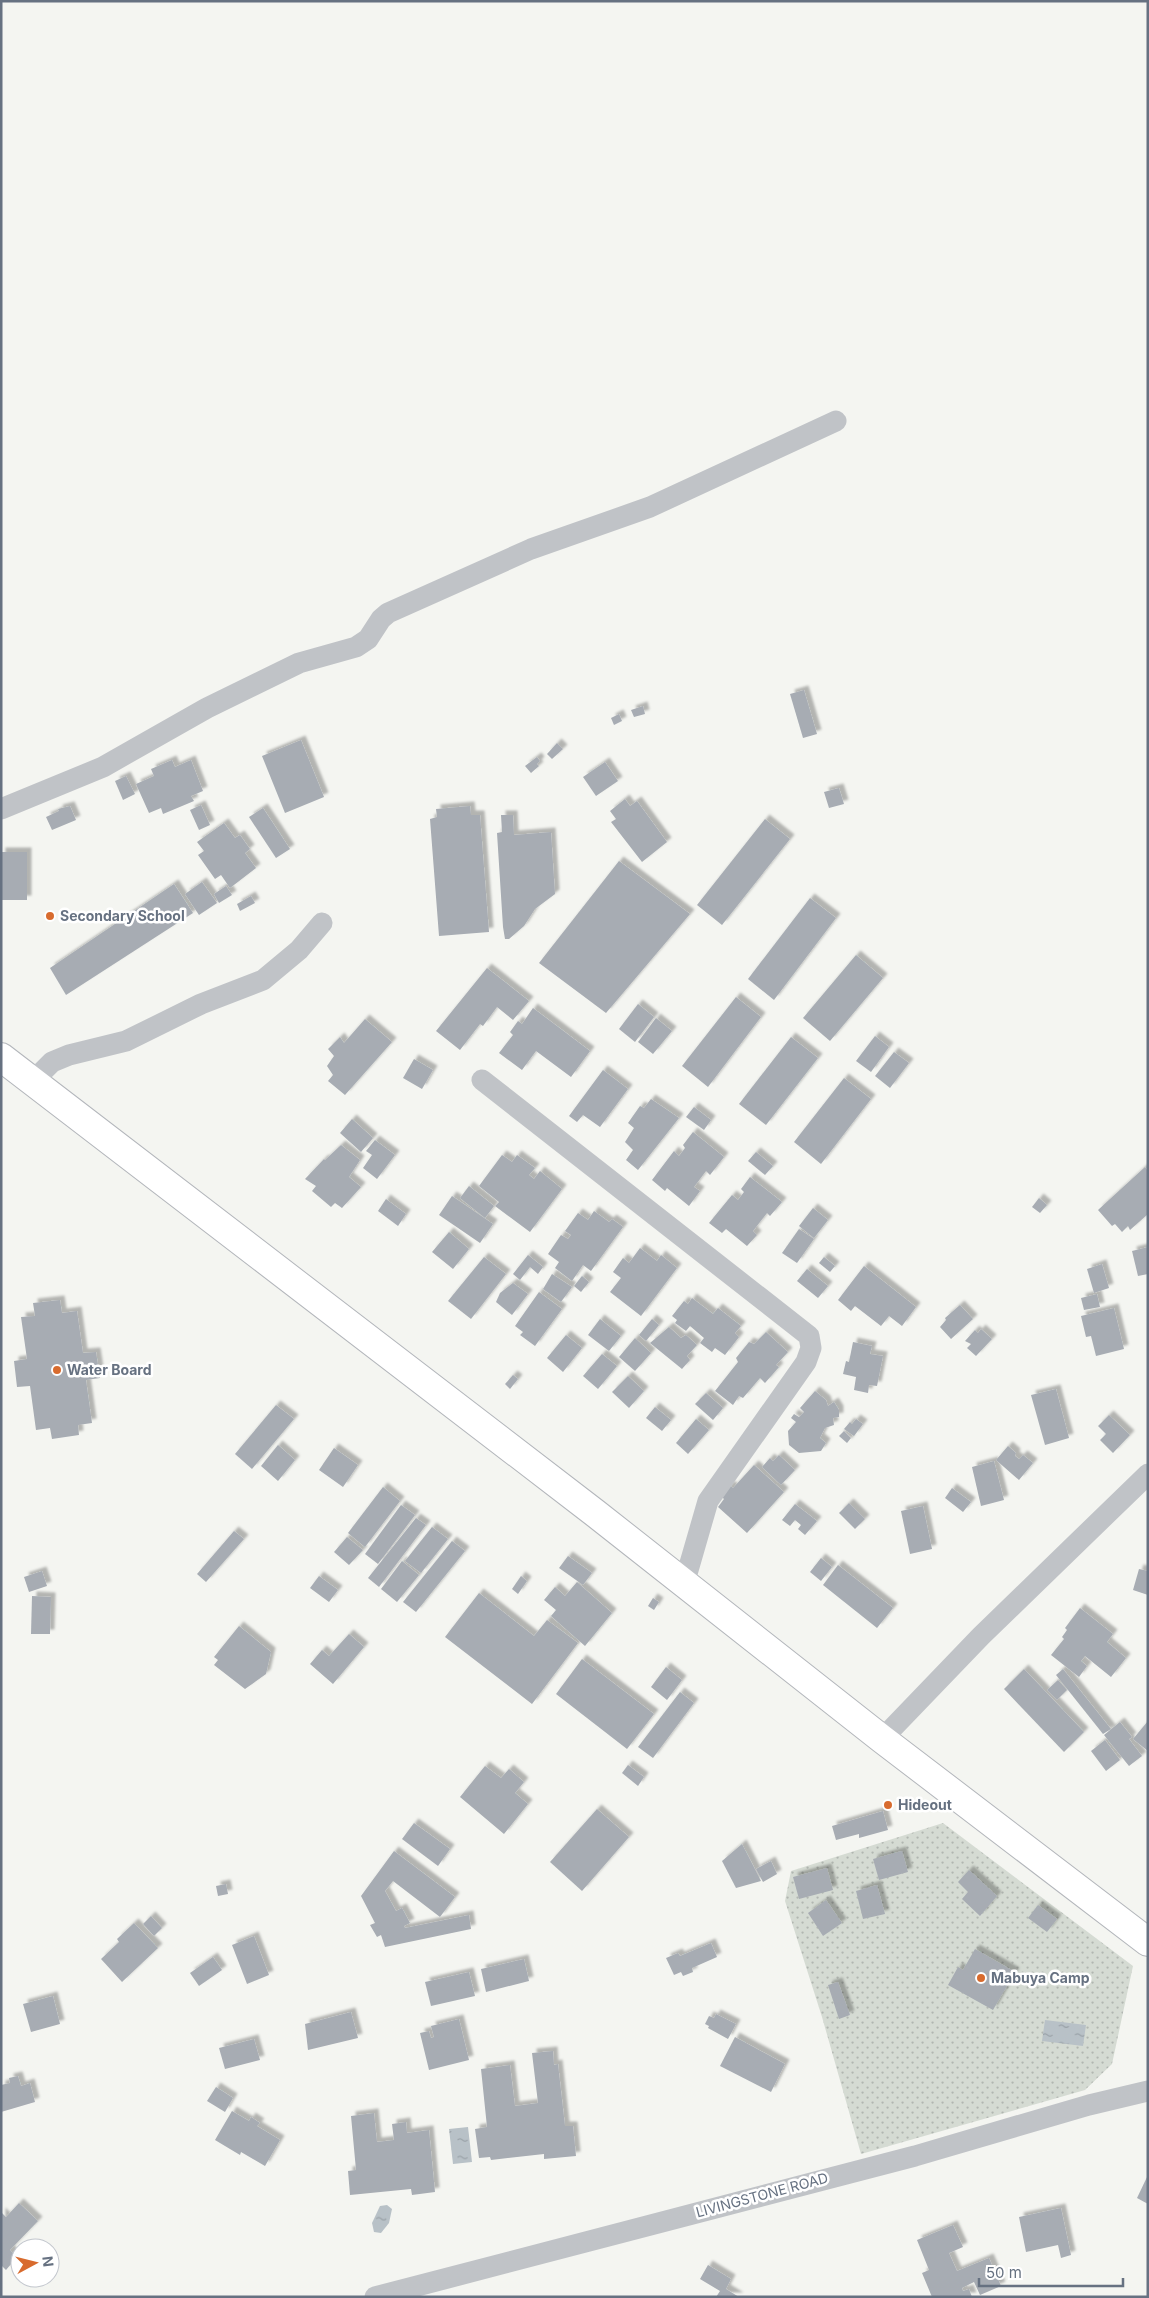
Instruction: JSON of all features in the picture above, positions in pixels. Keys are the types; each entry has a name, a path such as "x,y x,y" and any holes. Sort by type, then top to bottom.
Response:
{"main road":[{"path":"1,1057 595,1513 882,1739 1148,1942"}],"street":[{"path":"1,810 103,767 207,708 299,663 356,647 368,640 381,619 388,614 531,549 650,507 836,421"},
{"path":"32,1082 52,1062 69,1055 126,1041 201,1004 263,980 299,950 322,922"},
{"path":"482,1080 809,1336 811,1348 806,1362 708,1501 684,1584"},
{"path":"882,1739 981,1636 1148,1474"},
{"name":"LIVINGSTONE ROAD","path":"375,2297 915,2156 1089,2105 1148,2091"}],"shaded area":[{"path":"943,1823 1133,1966 1112,2064 1085,2090 861,2154 822,2017 785,1901 791,1871"}],"water":[{"path":"1045,2020 1086,2025 1083,2046 1042,2041"},
{"path":"468,2127 472,2162 453,2164 449,2129"},
{"path":"387,2205 392,2209 389,2223 381,2233 374,2232 372,2223 380,2206"}],"building":[{"path":"804,690 817,734 803,738 790,694"},
{"path":"643,706 645,714 634,717 631,710"},
{"path":"619,714 622,721 614,725 611,718"},
{"path":"301,740 324,797 285,813 262,756"},
{"path":"557,743 563,749 552,759 547,754"},
{"path":"537,757 540,761 537,764 539,766 531,773 525,766"},
{"path":"172,760 175,767 191,760 203,791 191,796 194,801 163,814 161,808 149,813 136,784 154,776 151,769"},
{"path":"605,762 618,781 596,796 583,777"},
{"path":"126,776 135,794 123,800 115,781"},
{"path":"839,788 844,804 829,808 824,792"},
{"path":"625,799 630,806 637,801 667,842 642,862 611,822 616,819 610,811"},
{"path":"201,805 210,825 199,830 190,810"},
{"path":"70,806 76,820 52,830 46,817 59,811 58,809"},
{"path":"470,806 471,815 480,815 489,932 439,936 430,819 437,817 436,809"},
{"path":"263,808 290,849 276,858 249,817"},
{"path":"501,815 513,815 514,835 551,832 555,894 535,909 524,926 509,939 505,939 503,927 497,833 502,832"},
{"path":"765,819 790,839 722,925 697,905"},
{"path":"224,823 235,838 240,835 250,849 245,853 256,868 230,888 221,875 215,879 198,855 204,851 197,842"},
{"path":"1,852 27,852 27,900 1,900"},
{"path":"619,861 690,914 606,1013 539,963"},
{"path":"202,882 217,903 199,915 185,894"},
{"path":"174,884 193,913 66,995 50,968"},
{"path":"226,886 232,895 219,903 214,894"},
{"path":"251,896 255,903 240,911 237,904"},
{"path":"810,898 836,918 774,1000 748,979"},
{"path":"856,955 883,978 830,1041 803,1018"},
{"path":"487,968 529,1001 513,1020 497,1007 483,1026 480,1024 460,1050 436,1031"},
{"path":"736,997 761,1017 708,1087 682,1066"},
{"path":"638,1004 654,1017 635,1042 619,1029"},
{"path":"533,1008 590,1051 571,1077 536,1051 522,1070 499,1053 513,1035 510,1032 518,1021 522,1024"},
{"path":"656,1018 672,1031 653,1054 638,1042"},
{"path":"365,1019 392,1042 345,1095 328,1081 333,1075 327,1066 334,1056 328,1049 340,1037 344,1043"},
{"path":"875,1036 889,1047 871,1072 856,1061"},
{"path":"791,1037 818,1058 766,1125 739,1104"},
{"path":"894,1052 909,1063 890,1088 875,1076"},
{"path":"414,1059 433,1070 422,1089 403,1078"},
{"path":"603,1070 628,1089 600,1127 583,1115 577,1122 569,1116"},
{"path":"844,1078 871,1099 821,1164 794,1142"},
{"path":"651,1099 679,1118 638,1170 626,1160 633,1150 625,1142 634,1128 628,1123 640,1106 644,1108"},
{"path":"694,1107 711,1120 704,1130 686,1117"},
{"path":"352,1119 373,1138 361,1152 340,1133"},
{"path":"693,1132 724,1157 710,1175 706,1171 694,1187 700,1191 689,1206 667,1188 665,1191 652,1180 674,1151 679,1156 685,1148 683,1145"},
{"path":"375,1140 395,1155 377,1179 363,1168 372,1155 366,1151"},
{"path":"341,1145 360,1160 349,1177 361,1187 342,1208 335,1203 331,1207 312,1191 316,1186 305,1179"},
{"path":"756,1152 773,1166 765,1175 748,1161"},
{"path":"502,1155 512,1162 517,1155 535,1168 529,1175 534,1179 540,1171 562,1189 530,1232 495,1206 499,1202 479,1186"},
{"path":"1145,1167 1148,1171 1148,1214 1130,1230 1128,1226 1122,1232 1115,1224 1112,1226 1098,1210"},
{"path":"750,1177 782,1202 770,1216 767,1213 753,1231 757,1235 747,1246 726,1229 722,1233 709,1223 732,1195 738,1200 744,1192 741,1189"},
{"path":"469,1186 494,1206 485,1218 460,1198"},
{"path":"452,1196 493,1224 480,1243 439,1215"},
{"path":"1039,1198 1047,1205 1040,1213 1032,1207"},
{"path":"386,1199 406,1214 398,1226 378,1211"},
{"path":"813,1208 828,1220 814,1238 799,1226"},
{"path":"594,1211 609,1222 612,1219 623,1227 591,1271 583,1265 572,1281 555,1268 559,1262 548,1254 561,1235 568,1239 571,1235 565,1231 578,1213 588,1220"},
{"path":"799,1229 814,1239 797,1263 782,1253"},
{"path":"449,1232 469,1249 453,1269 432,1252"},
{"path":"1148,1247 1148,1274 1138,1276 1132,1251"},
{"path":"640,1248 657,1261 661,1255 677,1268 641,1316 610,1292 621,1278 613,1272 623,1258 629,1263"},
{"path":"528,1255 543,1267 538,1274 530,1267 520,1280 513,1274"},
{"path":"484,1257 506,1274 471,1319 448,1301"},
{"path":"824,1257 835,1266 830,1272 819,1263"},
{"path":"1102,1264 1109,1288 1094,1293 1087,1269"},
{"path":"864,1266 916,1307 902,1326 889,1316 881,1326 855,1306 851,1311 838,1300"},
{"path":"807,1269 828,1286 818,1298 797,1281"},
{"path":"552,1274 572,1287 561,1302 543,1289"},
{"path":"582,1276 589,1282 581,1292 574,1286"},
{"path":"513,1283 528,1294 512,1315 496,1302 500,1293"},
{"path":"539,1292 562,1309 535,1346 520,1335 523,1332 515,1326"},
{"path":"1097,1294 1100,1307 1084,1310 1081,1298"},
{"path":"692,1298 713,1314 718,1308 741,1326 735,1333 739,1337 725,1355 715,1348 712,1352 700,1343 704,1338 690,1326 686,1331 675,1323 677,1320 672,1316 684,1301 688,1304"},
{"name":"Water Board","path":"60,1300 62,1313 77,1311 83,1353 96,1352 100,1378 86,1380 92,1423 78,1425 79,1435 52,1439 50,1428 36,1430 30,1386 17,1387 14,1361 27,1359 21,1317 35,1316 33,1303"},
{"path":"960,1305 973,1319 951,1339 940,1327 946,1320 945,1318"},
{"path":"1114,1308 1124,1349 1096,1356 1091,1336 1086,1337 1081,1316"},
{"path":"600,1319 621,1336 609,1351 588,1335"},
{"path":"652,1319 659,1325 646,1341 639,1335"},
{"path":"669,1327 681,1338 686,1335 697,1345 687,1356 690,1360 682,1369 650,1343"},
{"path":"981,1329 992,1339 976,1356 967,1348 971,1344 965,1341 975,1330 978,1333"},
{"path":"766,1332 788,1352 776,1365 779,1367 765,1383 760,1378 743,1398 739,1396 733,1405 715,1391 738,1362 736,1358 749,1342 754,1344"},
{"path":"566,1335 582,1348 563,1372 547,1358"},
{"path":"635,1338 651,1353 635,1371 619,1357"},
{"path":"853,1342 872,1346 870,1354 883,1356 877,1386 869,1385 868,1393 854,1390 856,1377 843,1374 846,1361 849,1362"},
{"path":"602,1354 617,1366 598,1389 583,1376"},
{"path":"513,1375 518,1379 510,1389 505,1384"},
{"path":"628,1376 644,1391 629,1408 612,1392"},
{"path":"1056,1389 1069,1438 1045,1445 1031,1395"},
{"path":"815,1391 826,1400 828,1406 834,1402 839,1410 839,1417 833,1418 834,1425 825,1428 820,1438 826,1443 821,1451 799,1453 789,1445 788,1431 796,1422 791,1418 794,1414 799,1417 804,1412 800,1408"},
{"path":"706,1393 723,1408 713,1420 695,1404"},
{"path":"276,1405 294,1419 252,1469 235,1454"},
{"path":"655,1407 671,1420 662,1431 646,1418"},
{"path":"1109,1415 1130,1435 1113,1453 1100,1440 1106,1434 1098,1426"},
{"path":"696,1419 709,1430 688,1454 676,1443"},
{"path":"856,1419 863,1424 854,1436 844,1429 850,1422 852,1424"},
{"path":"844,1431 851,1438 847,1443 839,1436"},
{"path":"278,1445 295,1460 278,1481 261,1466"},
{"path":"1008,1446 1016,1453 1015,1456 1019,1459 1023,1455 1033,1463 1019,1480 996,1460"},
{"path":"334,1448 358,1465 343,1487 319,1470"},
{"path":"779,1455 795,1470 781,1485 762,1467 770,1458 773,1461"},
{"path":"994,1461 1004,1500 981,1506 972,1467"},
{"path":"754,1465 784,1492 747,1533 718,1507 724,1499 721,1496 730,1485 733,1488"},
{"path":"383,1487 400,1501 365,1547 348,1533"},
{"path":"952,1488 971,1502 963,1512 945,1498"},
{"path":"849,1503 865,1519 855,1529 839,1513"},
{"path":"795,1504 817,1521 805,1535 798,1529 801,1525 795,1520 790,1526 782,1520"},
{"path":"401,1505 415,1515 378,1564 365,1554"},
{"path":"923,1506 932,1549 910,1554 901,1511"},
{"path":"416,1518 426,1525 379,1587 368,1578"},
{"path":"432,1527 448,1539 421,1573 405,1561"},
{"path":"234,1531 244,1539 206,1582 197,1574"},
{"path":"347,1537 363,1550 349,1565 334,1552"},
{"path":"452,1541 465,1551 416,1612 403,1602"},
{"path":"568,1556 592,1573 583,1585 559,1568"},
{"path":"821,1558 832,1567 821,1581 810,1572"},
{"path":"402,1561 419,1575 397,1602 381,1589"},
{"path":"838,1565 893,1608 877,1628 823,1585"},
{"path":"1139,1569 1148,1571 1148,1595 1133,1590"},
{"path":"42,1571 47,1586 29,1592 24,1577"},
{"path":"319,1576 338,1590 329,1602 310,1588"},
{"path":"521,1576 527,1581 518,1594 512,1589"},
{"path":"577,1582 612,1613 585,1646 551,1616 556,1610 544,1600 555,1587 565,1596"},
{"path":"479,1593 534,1636 547,1620 578,1643 532,1704 445,1637"},
{"path":"32,1596 51,1597 50,1634 31,1634"},
{"path":"653,1598 659,1602 654,1610 648,1606"},
{"path":"1080,1608 1113,1634 1107,1642 1126,1658 1111,1677 1085,1656 1081,1661 1087,1666 1079,1677 1051,1655 1064,1639 1062,1637 1067,1630 1065,1628"},
{"path":"239,1626 271,1652 266,1674 245,1689 214,1665 218,1660 214,1657"},
{"path":"349,1634 364,1647 333,1684 310,1664 322,1650 329,1656"},
{"path":"582,1659 654,1714 627,1749 556,1694"},
{"path":"666,1667 682,1680 667,1700 651,1687"},
{"path":"1024,1669 1084,1732 1064,1752 1004,1689"},
{"path":"1063,1669 1111,1729 1103,1734 1056,1675"},
{"path":"1058,1680 1067,1690 1057,1700 1047,1690"},
{"path":"680,1692 694,1703 653,1758 638,1747"},
{"path":"1148,1721 1148,1751 1133,1739"},
{"path":"1120,1722 1132,1737 1129,1739 1142,1756 1129,1766 1104,1735"},
{"path":"1105,1740 1120,1760 1106,1771 1091,1751"},
{"path":"628,1765 644,1777 638,1786 622,1773"},
{"path":"485,1766 501,1778 509,1769 524,1782 515,1793 528,1804 504,1834 460,1797"},
{"path":"597,1809 629,1837 582,1891 550,1862"},
{"path":"883,1811 888,1830 859,1838 859,1834 836,1840 832,1826"},
{"path":"414,1823 450,1849 438,1866 402,1839"},
{"path":"742,1844 761,1881 736,1888 722,1861"},
{"path":"394,1851 455,1897 440,1917 393,1881 385,1891 396,1911 402,1908 410,1923 404,1926 405,1928 469,1915 471,1929 385,1947 381,1935 377,1937 370,1925 375,1923 361,1896"},
{"path":"902,1851 908,1872 879,1880 873,1859"},
{"path":"771,1861 777,1874 763,1882 756,1869"},
{"path":"827,1868 833,1890 799,1899 793,1877"},
{"path":"969,1870 997,1896 980,1916 962,1899 968,1892 958,1882"},
{"path":"226,1884 228,1894 218,1896 216,1886"},
{"path":"877,1885 885,1914 863,1919 856,1891"},
{"path":"826,1900 842,1923 823,1936 808,1913"},
{"path":"1038,1905 1057,1919 1047,1932 1028,1918"},
{"path":"151,1916 162,1928 154,1936 143,1924"},
{"path":"134,1923 158,1948 122,1982 101,1959 119,1942 117,1939"},
{"path":"254,1936 269,1975 247,1984 232,1945"},
{"path":"711,1943 717,1957 692,1968 693,1972 683,1976 681,1972 674,1975 666,1958 678,1953 680,1956"},
{"name":"Mabuya Camp","path":"975,1949 1015,1972 993,2010 948,1985 958,1967 963,1970"},
{"path":"213,1957 222,1970 199,1986 190,1973"},
{"path":"524,1959 529,1981 486,1992 481,1969"},
{"path":"469,1972 475,1996 431,2006 425,1982"},
{"path":"838,1982 850,2015 839,2019 828,1985"},
{"path":"53,1996 60,2024 31,2032 23,2004"},
{"path":"351,2012 358,2038 308,2050 305,2024"},
{"path":"716,2014 736,2024 728,2039 708,2028 709,2026 705,2024 709,2016 714,2018"},
{"path":"459,2019 469,2060 429,2070 420,2033 429,2031 431,2038 434,2037 431,2026"},
{"path":"735,2037 785,2064 771,2092 720,2066"},
{"path":"254,2039 260,2060 225,2069 219,2048"},
{"path":"553,2051 554,2065 558,2064 565,2126 573,2126 576,2156 544,2159 544,2154 491,2160 490,2157 479,2158 475,2129 487,2127 481,2069 510,2065 515,2106 538,2103 532,2053"},
{"path":"18,2076 21,2086 30,2083 35,2102 1,2112 1,2085 10,2083 9,2078"},
{"path":"216,2087 233,2098 225,2112 207,2101"},
{"path":"232,2111 249,2121 251,2117 260,2123 257,2126 280,2140 265,2166 241,2152 240,2155 215,2140"},
{"path":"374,2113 377,2142 394,2140 392,2124 406,2122 407,2133 429,2130 435,2192 412,2195 411,2189 350,2195 348,2171 356,2170 351,2116"},
{"path":"1148,2175 1148,2204 1137,2198"},
{"path":"19,2203 38,2221 22,2238 10,2238 10,2265 6,2270 1,2265 1,2212 6,2217"},
{"path":"1061,2208 1071,2255 1061,2258 1058,2245 1026,2252 1019,2217"},
{"path":"953,2225 963,2247 949,2253 957,2271 989,2258 1001,2286 980,2295 974,2282 962,2288 963,2291 969,2289 972,2297 932,2297 922,2273 929,2270 917,2240"},
{"path":"708,2265 731,2279 726,2289 739,2297 716,2297 720,2291 700,2279"}],"place":[{"name":"Secondary School","path":"50,916"},
{"name":"Water Board","path":"57,1370"},
{"name":"Hideout","path":"888,1805"},
{"name":"Mabuya Camp","path":"981,1978"}]}
